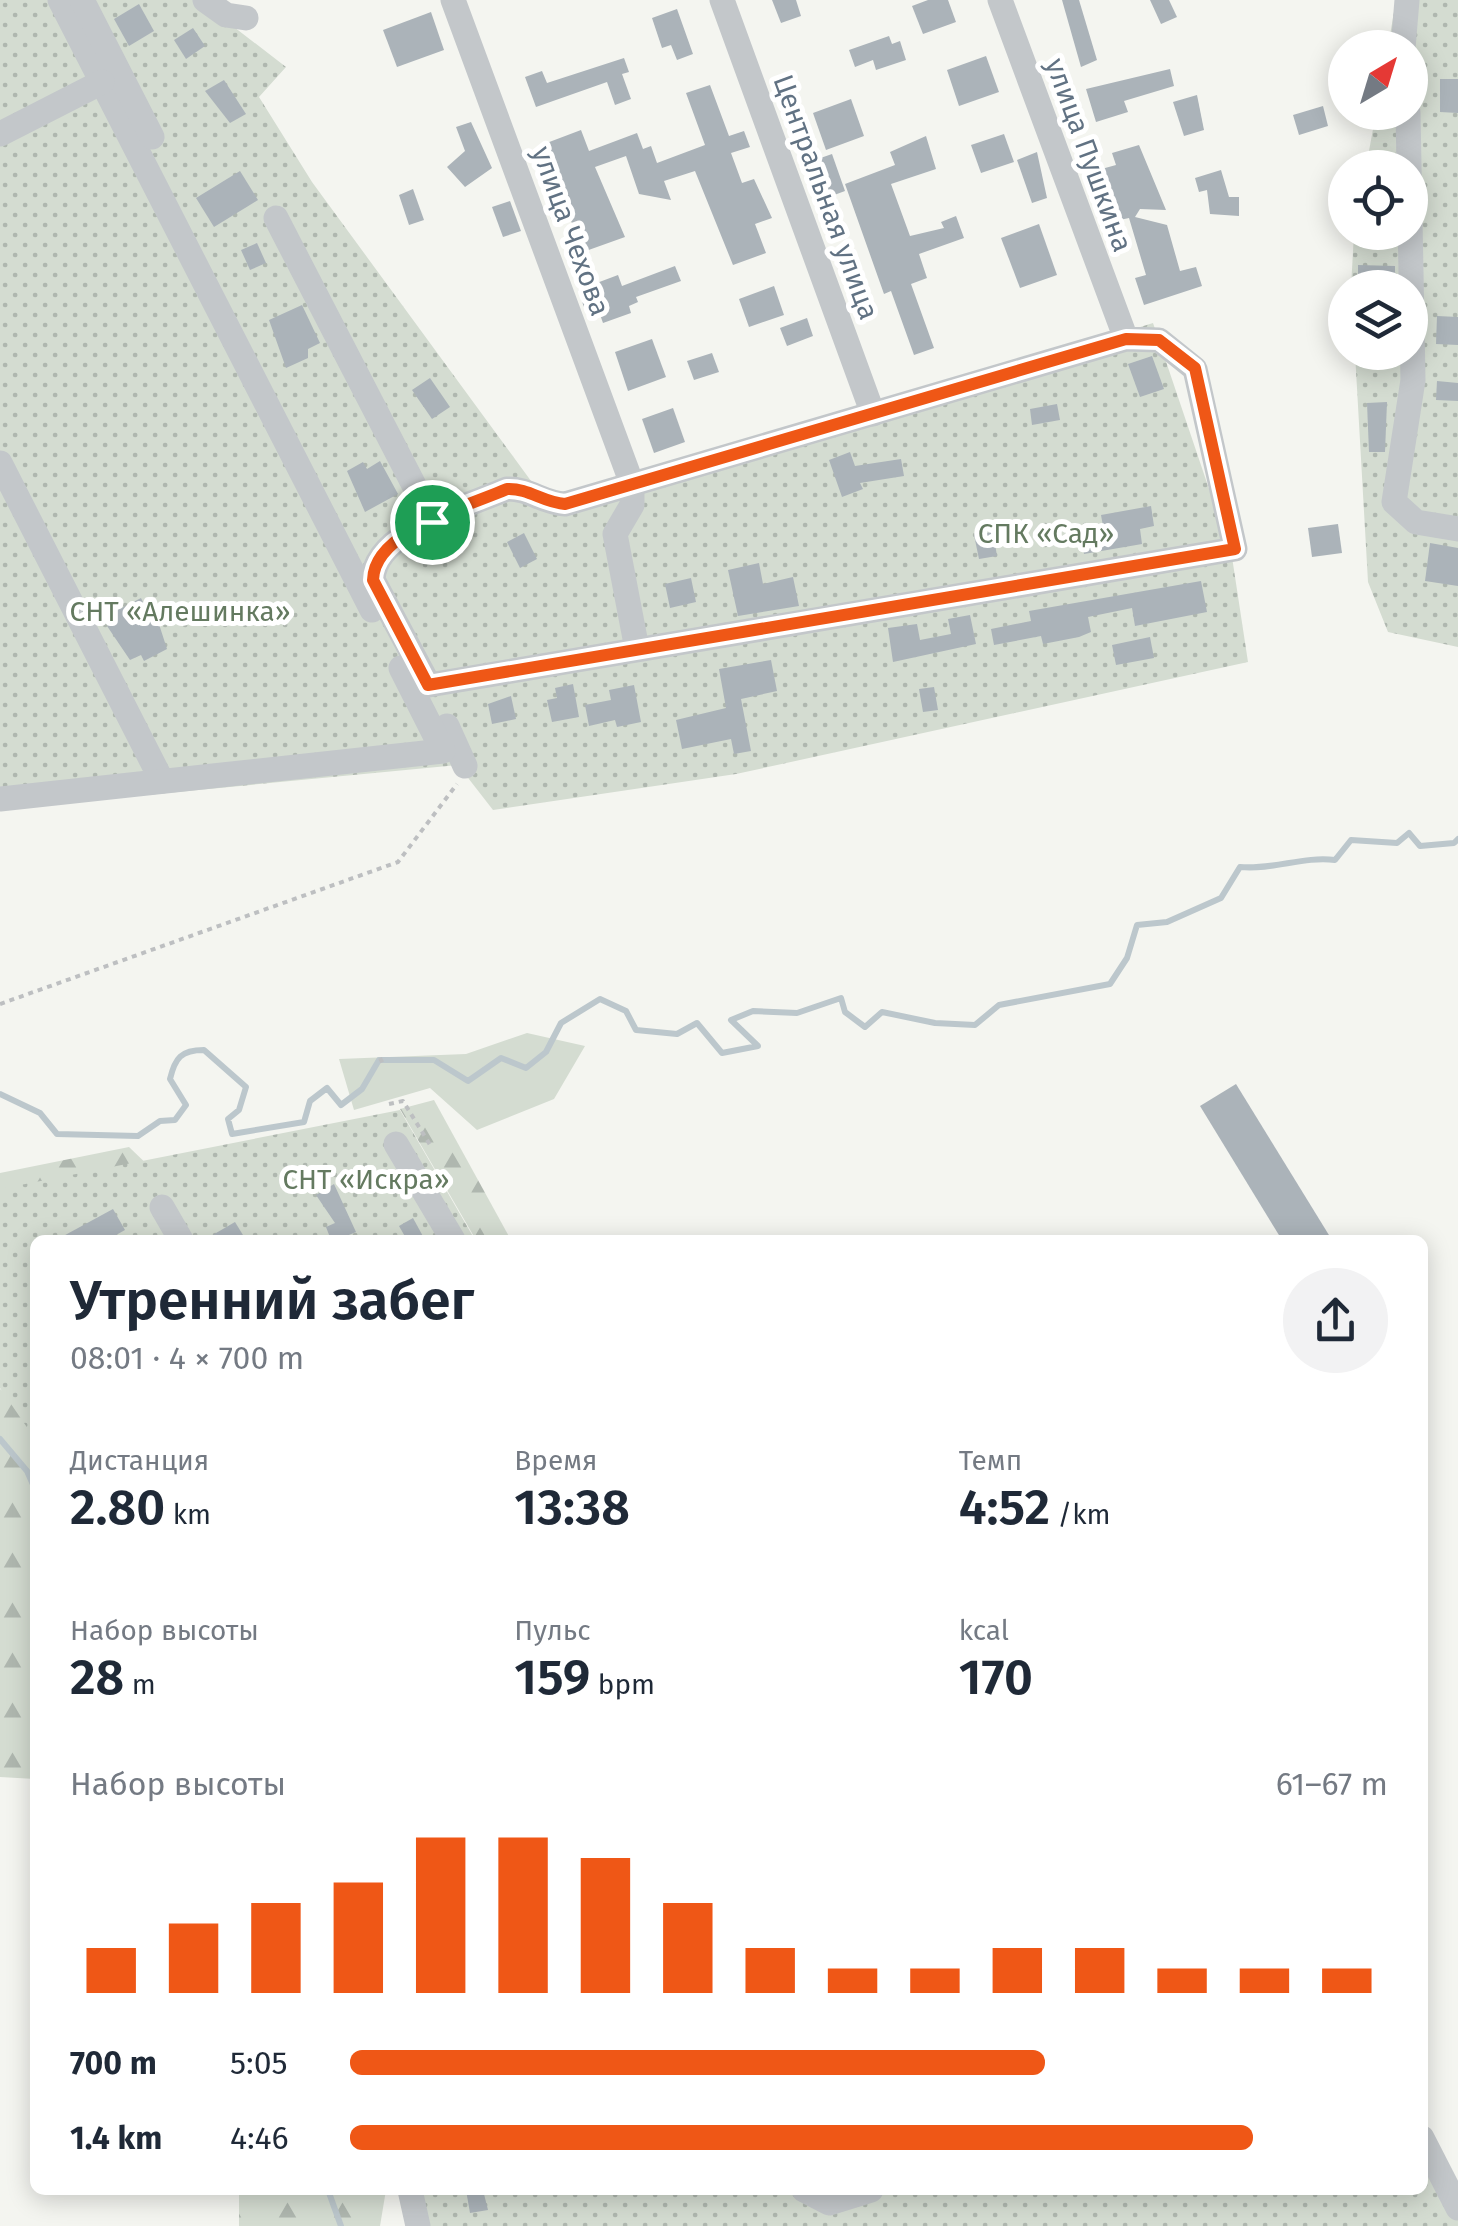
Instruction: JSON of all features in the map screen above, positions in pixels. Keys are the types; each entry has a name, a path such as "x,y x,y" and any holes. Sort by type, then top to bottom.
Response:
{"street":[{"path":"0,799 443,751 60,0"},
{"path":"82,0 152,137"},
{"path":"205,0 226,15 246,18"},
{"name":"улица Чехова","path":"453,0 632,484"},
{"name":"Центральная улица","path":"722,0 873,414"},
{"name":"улица Пушкина","path":"1000,0 1123,334"},
{"path":"1405,30 1407,0"},
{"path":"0,134 102,82"},
{"path":"1408,130 1413,380 1396,464 1394,502 1416,522 1458,529"},
{"path":"276,218 432,522"},
{"path":"428,685 1235,549 1195,368 1159,340 1123,334 873,414 565,504 542,502 522,488 507,489 390,542 374,562 373,580 466,766"},
{"path":"0,463 162,781"},
{"path":"632,484 632,505 614,534 637,649"},
{"path":"396,1144 450,1235"},
{"path":"162,1207 179,1235"},
{"path":"1428,2150 1458,2208"},
{"path":"411,2195 418,2226"},
{"path":"814,2195 829,2202 854,2195"}],"path":[{"path":"0,1004 398,862 458,783 466,766"},
{"path":"389,1104 402,1101 432,1148"}],"green space":[{"path":"0,0 199,0 286,67 259,97 312,182 553,511 1153,323 1232,557 1248,662 736,774 493,810 458,765 0,809"},
{"path":"1396,0 1458,0 1458,647 1388,632 1368,582 1356,370 1428,370 1428,270 1352,270 1353,250 1428,250 1428,150 1369,150 1373,130 1428,130 1428,30 1391,30"},
{"path":"527,1033 585,1046 554,1099 477,1130 430,1088 354,1110 339,1059 466,1054"},
{"path":"434,1100 508,1235 473,1235 400,1109"},
{"name":"СНТ «Искра»","path":"400,1110 472,1235 30,1235 30,1432 0,1388 0,1189"},
{"path":"129,1147 154,1171 0,1225 0,1173"},
{"path":"0,1389 30,1410 30,1779 0,1777"},
{"path":"1428,2164 1458,2217 1458,2226 426,2226 418,2195 1428,2195"},
{"path":"239,2195 385,2195 380,2226 239,2226"}],"building":[{"path":"772,0 796,0 801,16 781,23"},
{"path":"928,0 948,0 956,22 923,34 912,6"},
{"path":"1062,0 1079,0 1097,60 1081,67"},
{"path":"1150,0 1169,0 1177,17 1161,24"},
{"path":"139,4 154,31 129,46 114,19"},
{"path":"677,9 693,54 677,60 671,45 662,48 652,18"},
{"path":"431,12 444,50 397,67 383,30"},
{"path":"193,28 205,46 186,59 174,40"},
{"path":"889,36 892,44 900,41 906,60 876,70 873,60 855,67 849,50"},
{"path":"986,56 999,92 959,106 947,70"},
{"path":"624,58 629,72 622,74 631,99 615,105 607,82 536,107 525,77 542,71 547,83"},
{"path":"1170,69 1174,86 1124,101 1128,112 1096,122 1086,89"},
{"path":"1440,79 1458,79 1458,113 1440,112"},
{"path":"224,80 246,114 230,123 205,91"},
{"path":"710,85 729,136 744,131 750,147 731,153 742,183 754,179 772,218 755,224 766,253 733,265 695,171 664,181 671,200 639,194 626,156 595,167 625,237 583,252 568,213 551,219 546,206 564,199 544,144 581,130 589,151 637,133 643,149 651,146 657,163 705,145 686,93"},
{"path":"1197,95 1204,130 1184,136 1173,102"},
{"path":"851,99 864,136 826,150 813,113"},
{"path":"1323,106 1328,126 1299,135 1293,115"},
{"path":"471,122 492,168 465,187 447,167 465,151 456,127"},
{"path":"1004,134 1014,162 981,173 971,145"},
{"path":"926,136 936,169 891,184 910,236 944,228 941,222 956,216 964,238 919,254 927,278 911,284 934,348 914,355 891,291 884,294 845,184 895,165 890,152"},
{"path":"1139,145 1166,210 1140,209 1135,217 1167,225 1180,271 1196,267 1202,286 1144,305 1135,278 1146,275 1129,218 1101,224 1087,173 1116,165 1112,153"},
{"path":"1037,152 1047,198 1032,203 1017,160"},
{"path":"832,154 845,191 826,198 812,161"},
{"path":"1221,170 1229,197 1239,197 1239,216 1210,214 1207,190 1199,192 1195,178"},
{"path":"240,171 258,200 214,227 196,198"},
{"path":"413,189 424,220 409,225 399,195"},
{"path":"510,201 521,231 503,237 492,207"},
{"path":"1039,224 1057,275 1020,288 1001,238"},
{"path":"257,243 266,263 250,270 241,250"},
{"path":"1358,265 1395,266 1395,270 1358,270"},
{"path":"675,266 681,281 636,297 638,302 629,306 631,313 603,323 597,306 585,310 578,290 618,275 622,286"},
{"path":"774,286 784,315 749,327 739,299"},
{"path":"302,305 320,343 308,349 308,358 286,368 269,320"},
{"path":"1437,316 1458,317 1458,345 1436,344"},
{"path":"807,318 813,336 787,346 780,328"},
{"path":"652,339 666,377 628,391 615,352"},
{"path":"712,353 719,372 694,380 687,361"},
{"path":"1152,356 1164,389 1140,397 1128,364"},
{"path":"430,378 450,407 432,419 412,390"},
{"path":"1437,381 1458,383 1458,401 1436,400"},
{"path":"1387,402 1385,452 1369,452 1367,403"},
{"path":"1057,404 1060,420 1032,425 1030,409"},
{"path":"673,408 685,442 654,453 642,419"},
{"path":"850,452 855,466 901,459 904,476 860,483 863,489 842,497 829,460"},
{"path":"380,461 398,494 365,512 347,471 363,462 367,469"},
{"path":"1151,506 1154,526 1140,529 1142,544 1084,554 1080,530 1103,526 1101,515"},
{"path":"1338,524 1342,553 1312,557 1308,528"},
{"path":"993,532 997,556 979,559 974,535"},
{"path":"524,533 537,559 520,568 507,542"},
{"path":"1430,543 1458,548 1458,586 1425,581"},
{"path":"759,563 763,584 793,577 799,606 738,616 728,570"},
{"path":"691,578 696,602 670,608 665,584"},
{"path":"1201,581 1207,612 1135,626 1132,608 1088,617 1091,632 1079,637 1043,644 1041,636 994,645 991,629 1031,621 1029,611"},
{"path":"141,598 151,619 158,621 167,649 144,661 141,655 130,660 107,626 114,622 110,614"},
{"path":"970,615 976,644 893,662 888,628 917,624 920,640 951,634 948,619"},
{"path":"1150,637 1154,658 1116,665 1112,645"},
{"path":"771,660 777,691 741,699 751,751 734,754 731,739 682,749 676,720 726,708 719,669"},
{"path":"573,684 579,717 552,722 547,700 557,698 555,688"},
{"path":"634,685 641,722 617,727 615,720 589,726 585,705 611,700 609,690"},
{"path":"934,687 938,710 923,712 919,689"},
{"path":"511,696 516,719 492,724 488,704"},
{"path":"1236,1084 1329,1235 1279,1235 1200,1106"},
{"path":"334,1184 356,1232 329,1235 326,1227 335,1223 316,1195"},
{"path":"113,1209 125,1230 116,1235 65,1235"},
{"path":"413,1218 422,1235 404,1235 399,1226"},
{"path":"235,1222 243,1235 213,1235"},
{"path":"467,2195 484,2195 488,2210 470,2213"}],"waterway":[{"path":"0,1094 40,1113 57,1134 138,1136 160,1121 175,1120 186,1105 170,1079 174,1066 184,1054 204,1050 246,1087 239,1110 228,1119 232,1134 304,1122 310,1101 327,1088 341,1105 362,1089 379,1060 434,1060 468,1081 501,1058 526,1068 546,1052 561,1023 600,999 626,1011 636,1030 677,1034 697,1023 722,1053 758,1046 731,1020 753,1011 797,1013 841,998 845,1012 865,1027 882,1012 935,1023 975,1025 999,1005 1110,984 1127,958 1137,925 1167,922 1221,898 1240,867 1335,860 1351,840 1397,843 1409,833 1420,846 1454,843 1458,839"},
{"path":"0,1439 30,1478"},
{"path":"330,2195 341,2226"}],"route":[{"path":"1126,339 1159,340 1195,368 1235,549 428,685 373,580 374,562 390,542 432,522 507,489 522,488 542,502 565,504 1126,339"}],"park label":[{"name":"СПК «Сад»","path":"1046,533"},
{"name":"СНТ «Алешинка»","path":"180,611"}]}
